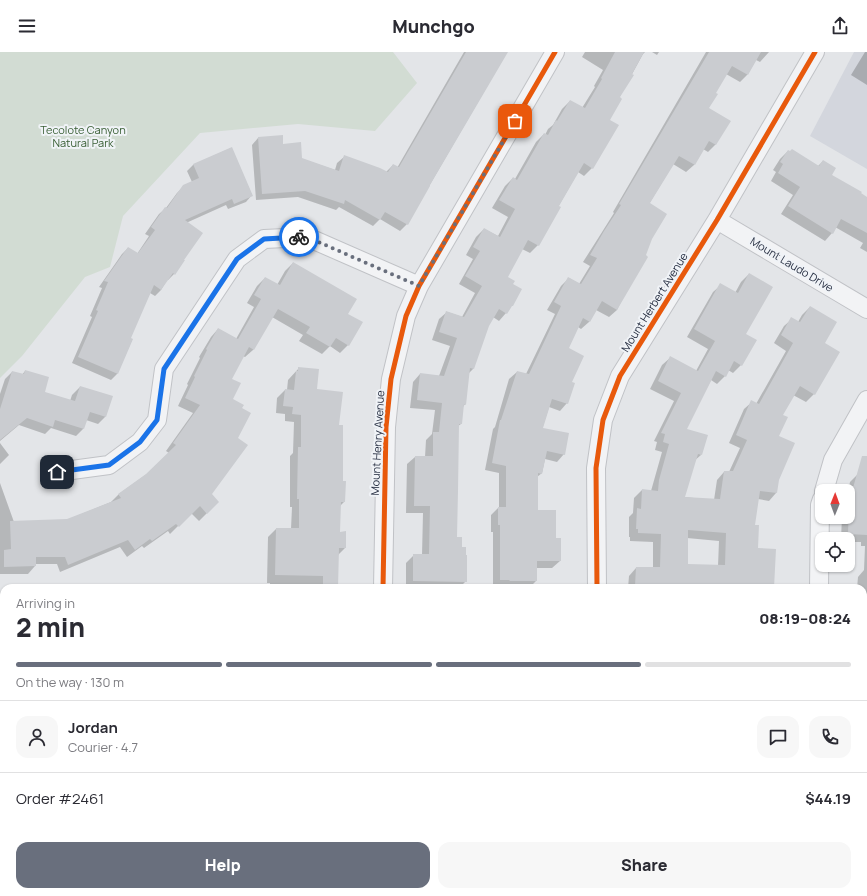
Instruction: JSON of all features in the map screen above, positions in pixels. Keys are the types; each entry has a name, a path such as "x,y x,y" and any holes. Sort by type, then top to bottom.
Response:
{"street":[{"name":"Mount Henry Avenue","path":"383,584 386,427 391,379 406,316 419,286 555,52"},
{"name":"Mount Herbert Avenue","path":"597,584 596,468 603,420 620,376 717,220 815,52"},
{"name":"Mount Laudo Drive","path":"717,220 867,309"},
{"path":"57,472 109,465 140,442 157,420 164,369 237,259 264,239 307,237 419,286"},
{"path":"826,484 833,460 867,400"},
{"path":"819,584 820,524"}],"shaded area":[{"path":"854,52 867,52 867,169 810,136"}],"green space":[{"name":"Tecolote Canyon Natural Park","path":"0,52 393,52 417,83 375,131 298,124 200,133 123,216 110,267 85,277 22,356 0,378"}],"building":[{"path":"466,52 508,52 408,225 385,212 380,220 345,200 344,204 305,191 262,194 258,137 283,135 283,144 301,142 302,158 339,171 344,155 388,172 393,164 399,167"},
{"path":"615,52 644,52 632,74 634,75 620,97 622,99 610,120 619,125 593,169 584,163 559,206 561,207 539,246 528,240 508,277 515,281 513,284 522,289 507,314 499,309 489,326 474,369 470,368 466,405 464,404 462,424 459,424 457,537 462,537 462,547 466,547 467,582 413,581 413,554 429,554 430,506 414,506 415,456 433,456 433,432 439,432 442,403 417,400 420,373 444,376 457,338 439,332 446,311 464,317 482,286 465,276 480,251 473,247 484,228 500,237 515,209 499,200 513,177 517,180 544,133 548,135 556,120 557,121 570,100 585,108 602,79 601,78"},
{"path":"709,52 761,52 748,75 732,66 716,93 718,94 709,108 731,121 716,145 709,141 695,165 679,156 650,203 667,214 652,239 646,255 648,257 617,310 602,301 590,322 583,318 569,348 584,356 572,382 575,383 568,404 552,399 543,428 569,433 565,455 547,451 542,474 538,473 538,510 556,510 556,538 561,538 561,561 537,561 537,581 500,580 500,525 498,525 498,507 506,507 506,466 492,463 500,420 517,371 529,374 561,306 554,302 568,277 581,284 597,258 590,255 621,205 619,204"},
{"path":"232,147 253,196 234,204 232,199 185,220 203,233 175,275 173,273 161,290 154,285 131,338 133,339 118,374 78,357 98,311 96,310 108,282 104,281 128,247 138,253 155,230 151,227 165,207 167,208 183,185 199,178 193,164"},
{"path":"792,149 819,166 823,160 836,168 832,175 862,192 861,193 867,197 867,233 841,219 833,234 788,206 800,187 778,173 783,164 780,162 788,150 790,151"},
{"path":"293,262 357,299 348,314 363,322 349,346 336,338 330,347 306,333 310,327 278,309 254,350 249,347 232,379 241,383 233,399 244,405 242,408 251,413 238,438 248,445 212,494 219,502 207,514 200,506 179,527 176,524 152,541 150,539 135,550 128,540 68,565 65,557 36,557 36,566 4,567 4,550 11,549 10,521 67,519 121,498 118,494 146,474 176,445 173,443 200,405 185,398 207,350 206,349 218,328 238,339 261,299 254,295 265,277 280,285"},
{"path":"749,273 773,287 746,334 757,340 742,366 734,361 726,377 716,371 687,429 708,435 702,455 698,454 685,497 720,499 724,471 733,471 747,440 736,435 751,400 759,404 793,343 781,335 791,317 800,322 810,306 837,322 825,343 840,352 815,395 800,386 783,415 788,417 779,436 795,443 779,480 777,493 760,491 755,525 759,525 758,548 776,549 774,584 635,584 636,567 660,567 661,534 638,533 638,529 636,529 637,508 641,509 642,489 658,491 659,480 669,444 663,442 665,434 661,433 681,393 658,381 670,356 698,371 715,341 694,329 720,283 738,293","holes":["688,530 726,533 725,565 688,564"]},
{"path":"298,367 319,369 317,389 343,392 339,425 343,425 343,481 346,481 345,502 341,502 340,532 346,531 346,548 339,548 338,584 323,584 323,576 275,575 276,528 299,528 299,499 297,499 298,447 301,447 301,415 292,414 293,407 283,406 285,389 294,390 296,371 298,371"},
{"path":"25,370 49,377 45,392 75,401 80,386 113,396 106,417 90,412 84,429 55,420 53,427 27,418 0,440 0,409 12,371 24,374"},
{"path":"862,456 867,456 867,535 855,534 855,532 848,532 848,524 855,524 854,484"}],"cycle path":[{"path":"383,584 386,427 391,379 406,316 419,286 555,52"},
{"path":"597,584 596,468 603,420 620,376 717,220 815,52"}],"way so far":[{"path":"299,237 307,237 419,286 515,121"}],"route":[{"path":"57,472 109,465 140,442 157,420 164,369 237,259 264,239 299,237"}]}
